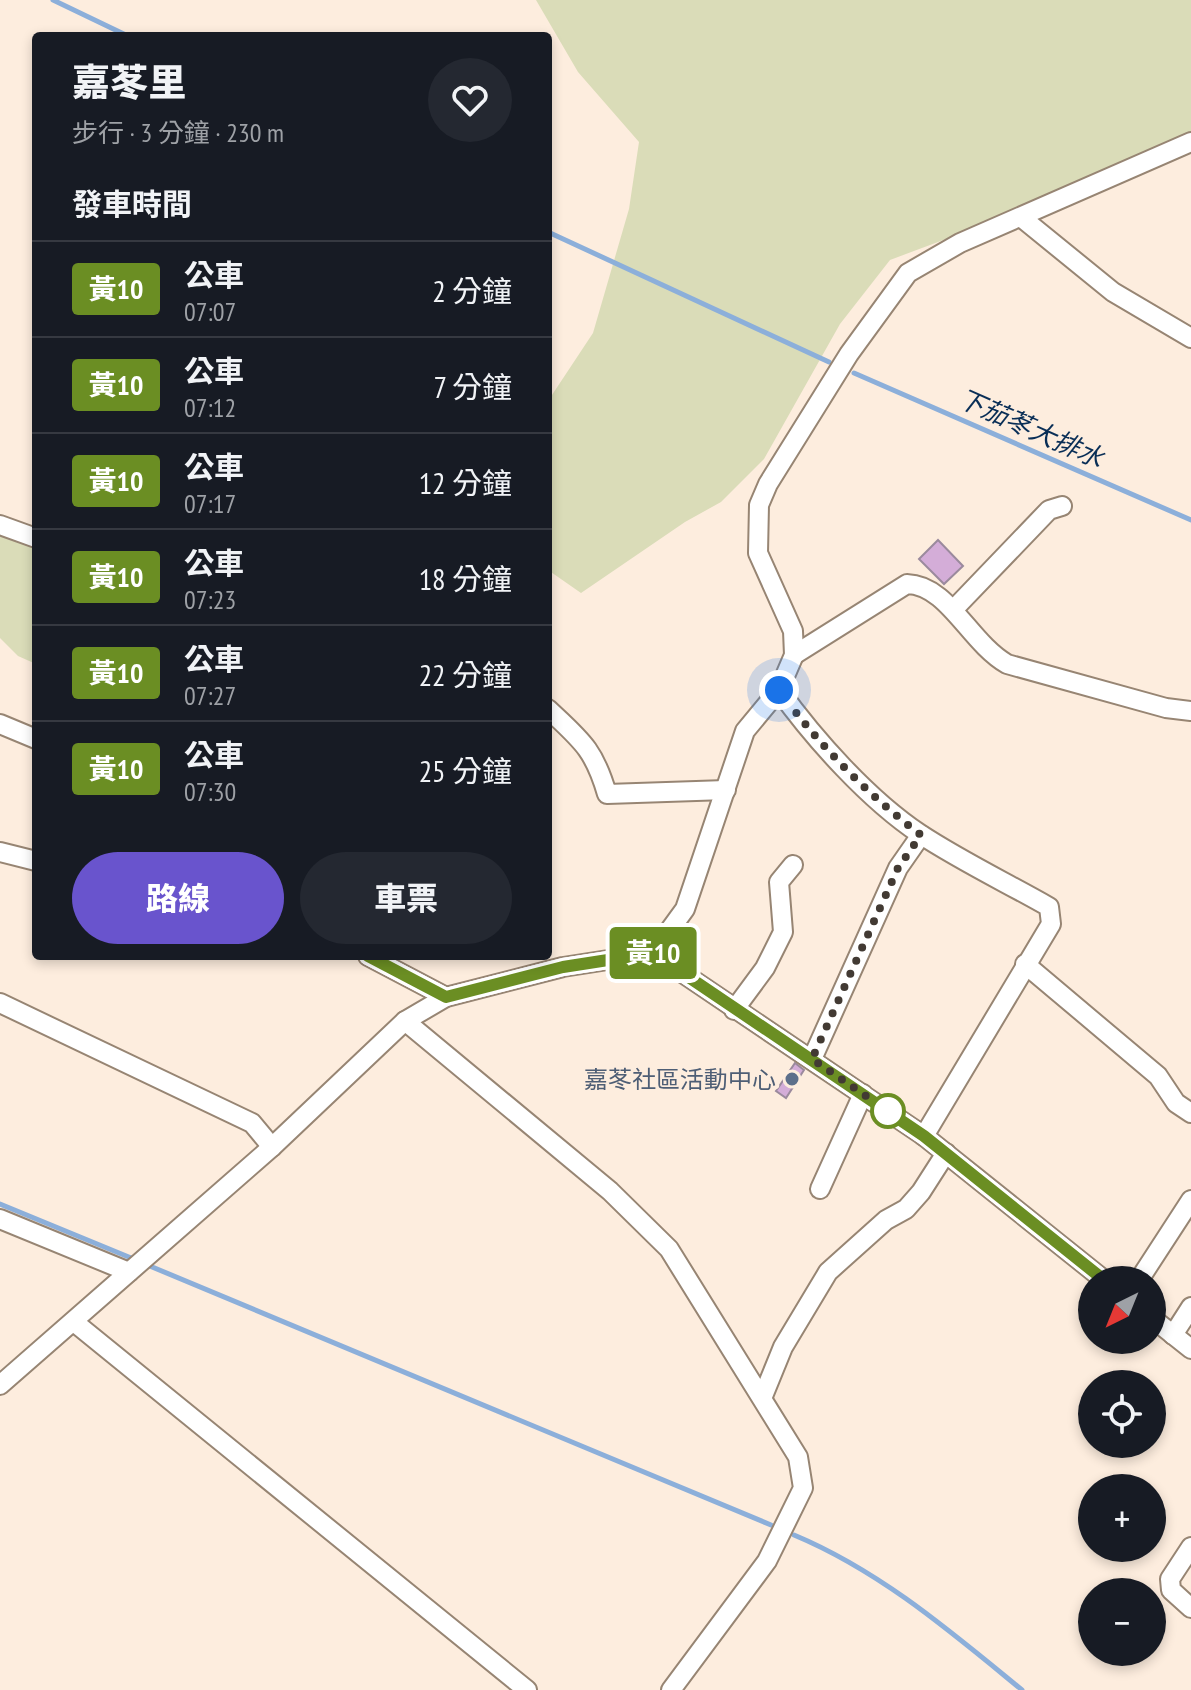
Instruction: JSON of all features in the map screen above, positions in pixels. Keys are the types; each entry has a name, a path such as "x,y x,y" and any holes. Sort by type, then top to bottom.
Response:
{"street":[{"path":"653,953 685,909 745,731 779,690 794,655 793,631 758,553 756,533 759,505 768,484 849,354 908,273 960,243 1191,142"},
{"path":"1022,218 1113,292 1191,338"},
{"path":"954,609 1049,510 1062,506"},
{"path":"0,525 32,537"},
{"path":"794,655 907,584 922,584 954,609 957,618 988,653 1007,664 1166,708 1191,711"},
{"path":"779,690 804,725 871,793 921,835 1049,907 1051,924 924,1136"},
{"path":"552,713 581,739 597,761 607,794 726,790"},
{"path":"0,724 32,737"},
{"path":"812,1059 898,868 921,835"},
{"path":"0,852 32,860"},
{"path":"734,1010 765,968 783,932 779,882 793,865"},
{"path":"0,1385 272,1147 405,1021 446,997 563,967 653,953 924,1136 1087,1266"},
{"path":"376,960 446,997"},
{"path":"1025,964 1158,1076 1176,1103 1191,1113"},
{"path":"0,1003 252,1123 272,1147"},
{"path":"405,1021 610,1191 669,1249 763,1396 798,1457 803,1488 767,1561 671,1690"},
{"path":"820,1189 863,1094"},
{"path":"763,1396 783,1347 828,1272 886,1220 906,1209 946,1153"},
{"path":"1148,1266 1191,1200"},
{"path":"0,1219 129,1272"},
{"path":"1173,1335 1191,1307"},
{"path":"74,1322 527,1690"},
{"path":"1166,1329 1191,1349"},
{"path":"1191,1547 1170,1579 1171,1590 1191,1608"}],"green space":[{"path":"536,0 1191,0 1191,147 890,260 840,324 764,459 721,502 685,522 581,593 552,573 552,395 593,333 629,209 639,142 578,72"},
{"path":"0,533 32,545 32,662 18,656 0,638"}],"building":[{"path":"938,540 963,566 944,584 919,559"},
{"name":"嘉苳社區活動中心","path":"795,1063 804,1070 786,1098 776,1091"}],"waterway":[{"name":"下茄苳大排水","path":"53,0 120,32"},
{"name":"下茄苳大排水","path":"552,234 829,362"},
{"name":"下茄苳大排水","path":"854,373 1191,520"},
{"path":"0,1204 136,1260"},
{"path":"145,1264 771,1525"},
{"path":"794,1535 885,1584 1022,1690"}],"bus line":[{"name":"黃10","path":"376,960 446,997 563,967 653,953 924,1136 1087,1266"}],"place":[{"name":"嘉苳社區活動中心","path":"792,1079"}],"route":[{"path":"779,690 804,725 871,793 921,835 898,868 812,1059 888,1111"}]}
